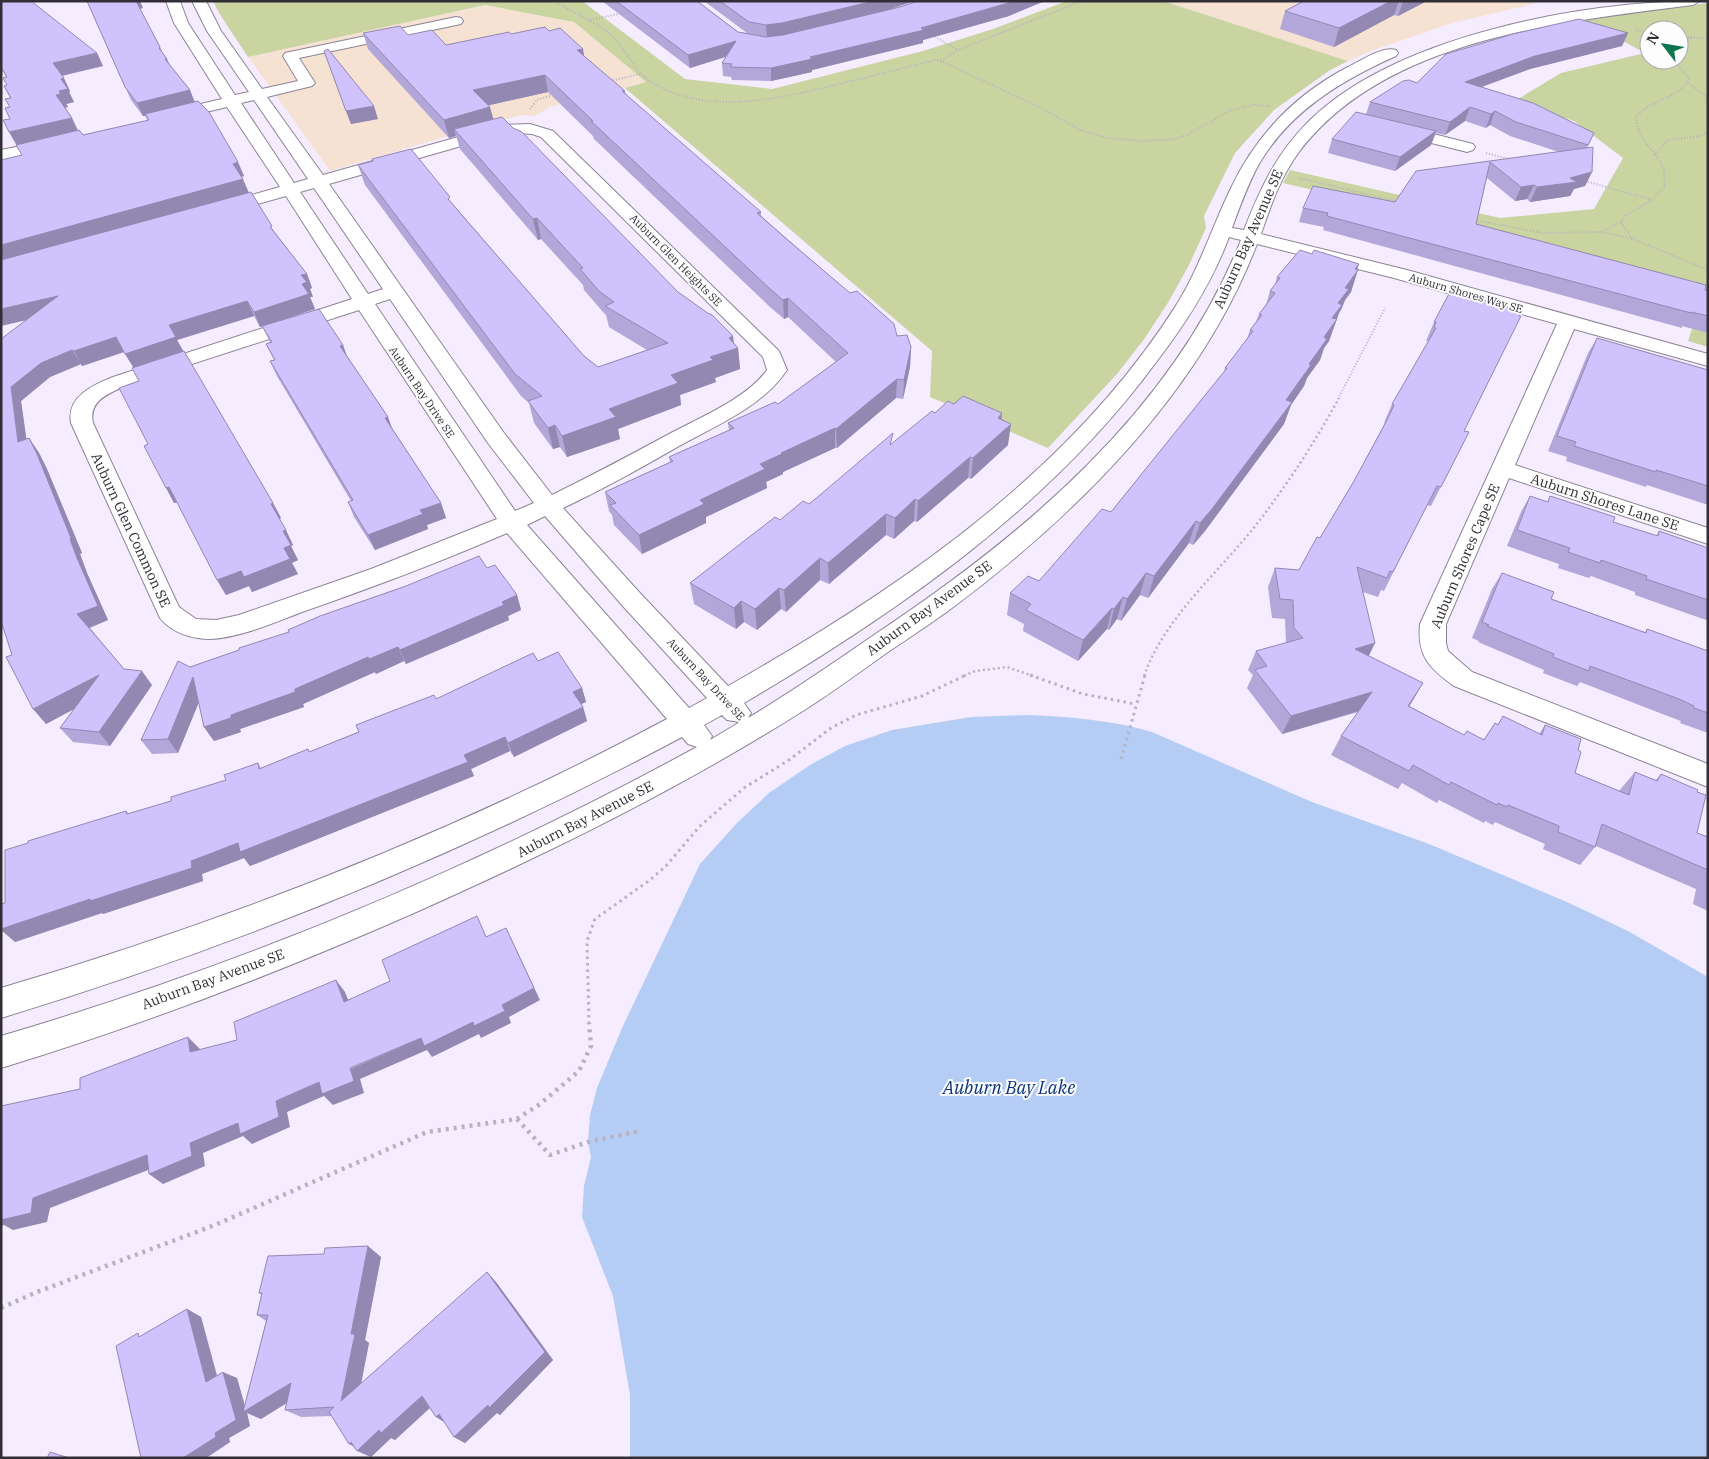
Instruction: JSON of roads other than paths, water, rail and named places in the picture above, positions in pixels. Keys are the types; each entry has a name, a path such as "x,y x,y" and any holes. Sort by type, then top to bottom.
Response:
{"street":[{"name":"Auburn Bay Drive SE","path":"173,1 180,23 230,101 485,486 512,522 685,723 713,751"},
{"name":"Auburn Bay Drive SE","path":"198,1 214,31 257,95 496,438 548,505 725,701 753,728"},
{"name":"Auburn Bay Avenue SE","path":"1,1052 209,983 355,925 512,856 630,798 803,698 943,602 1049,513 1097,466 1166,389 1220,305 1251,238 1265,196 1283,163 1305,134 1337,115 1353,92 1418,60 1501,32 1610,1"},
{"name":"Auburn Bay Avenue SE","path":"1,1003 194,940 307,898 462,833 623,756 725,701 792,663 912,583 1035,485 1084,436 1131,384 1161,346 1198,287 1223,231 1238,190 1253,160 1274,130 1300,106 1335,80 1373,60 1406,47 1443,34 1510,17 1693,1"},
{"path":"155,120 307,83 290,56 456,21"},
{"path":"1300,106 1337,115"},
{"path":"1383,126 1466,147"},
{"name":"Auburn Glen Heights SE","path":"205,214 501,130 521,128 539,130 547,134 772,355 777,370 773,378 760,389 704,424 589,487 548,505"},
{"path":"1,155 70,141"},
{"name":"Auburn Shores Way SE","path":"1223,231 1400,274 1708,360"},
{"name":"Auburn Glen Common SE","path":"394,292 120,381 101,390 88,400 81,410 82,422 174,619 184,626 198,629 215,630 236,626 368,579 512,522 548,505"},
{"name":"Auburn Shores Cape SE","path":"1568,321 1433,624 1431,641 1435,653 1444,666 1463,679 1708,776"},
{"name":"Auburn Shores Lane SE","path":"1502,468 1708,536"}],"water":[{"name":"Auburn Bay Lake","path":"1028,715 1106,722 1152,732 1312,802 1429,844 1567,902 1628,931 1708,977 1708,1458 630,1458 630,1395 613,1296 582,1217 584,1186 591,1157 588,1142 590,1115 597,1088 622,1028 700,864 737,823 769,793 810,765 845,746 892,730 971,717"}]}
